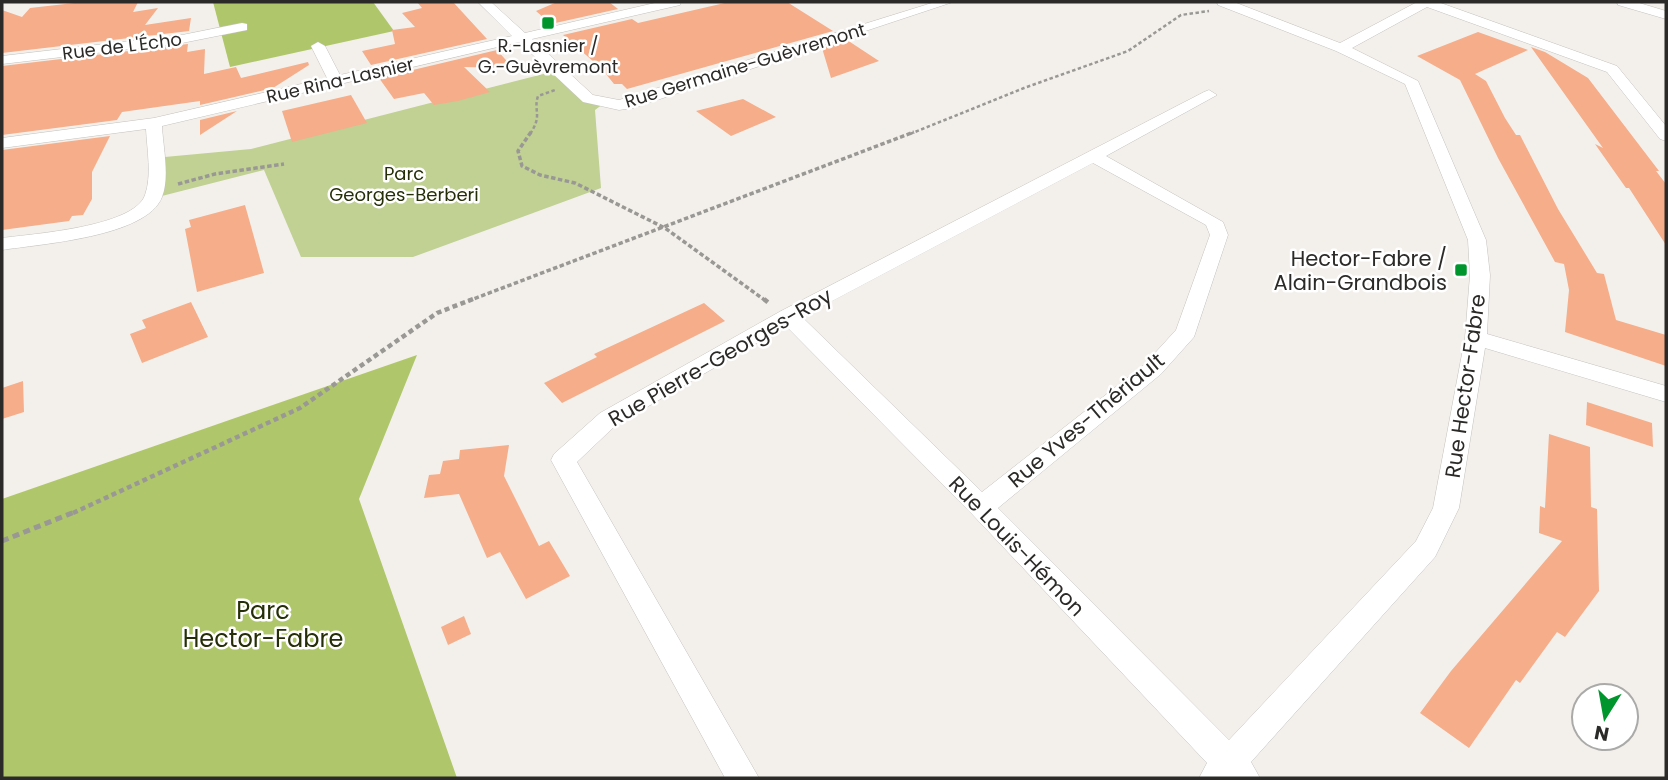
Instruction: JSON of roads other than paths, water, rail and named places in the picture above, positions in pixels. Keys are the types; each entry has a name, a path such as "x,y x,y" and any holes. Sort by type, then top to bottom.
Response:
{"street":[{"name":"Rue Germaine-Guèvremont","path":"484,2 589,99 619,105 633,103 947,2"},
{"name":"Rue Rina-Lasnier","path":"2,143 154,123 675,2"},
{"path":"1341,48 1426,2 1612,69 1666,136"},
{"path":"1623,2 1666,15"},
{"name":"Rue Hector-Fabre","path":"1230,4 1341,48 1411,81 1476,240 1480,275 1476,338 1446,508 1426,549 1230,773"},
{"name":"Rue de L'Écho","path":"2,60 182,39 242,27"},
{"path":"318,46 335,80"},
{"name":"Rue Pierre-Georges-Roy","path":"743,778 563,460 608,419 788,316 1209,95"},
{"path":"2,244 117,224 144,210 154,198 154,123"},
{"name":"Rue Yves-Thériault","path":"981,507 1153,369 1186,332 1219,235 1214,222 1093,156"},
{"name":"Rue Louis-Hémon","path":"788,316 981,507 1230,773"},
{"path":"1476,338 1666,394"}],"place":[{"name":"R.-Lasnier / G.-Guèvremont","path":"548,23"},
{"name":"Hector-Fabre / Alain-Grandbois","path":"1461,270"}],"park label":[{"name":"Parc Georges-Berberi","path":"404,183"},
{"name":"Parc Hector-Fabre","path":"263,624"}]}
